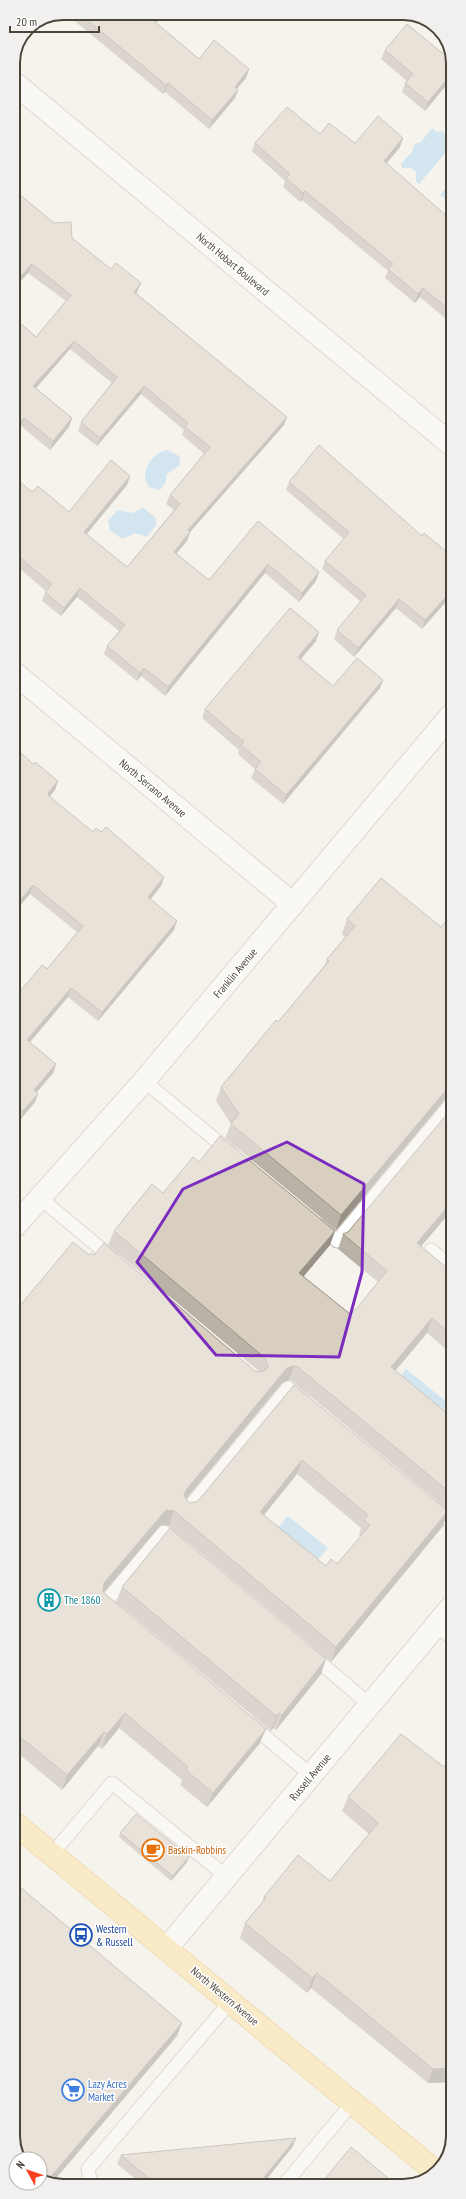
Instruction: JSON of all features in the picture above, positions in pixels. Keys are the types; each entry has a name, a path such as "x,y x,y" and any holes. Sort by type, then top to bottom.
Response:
{"main road":[{"name":"North Western Avenue","path":"20,1828 431,2168"}],"street":[{"name":"North Hobart Boulevard","path":"20,88 446,440"},
{"name":"North Serrano Avenue","path":"20,678 293,904"},
{"name":"Franklin Avenue","path":"20,1220 144,1081 446,721"},
{"name":"Russell Avenue","path":"167,1948 370,1705 445,1632"}],"lane":[{"path":"144,1081 237,1158"},
{"path":"308,1216 337,1241 446,1110"},
{"path":"40,1198 125,1269"},
{"path":"431,1250 446,1263"},
{"path":"187,1510 288,1388 312,1408"},
{"path":"421,1497 446,1518"},
{"path":"123,1618 105,1602 164,1532 188,1552"},
{"path":"297,1644 370,1705"},
{"path":"239,1715 311,1776"},
{"path":"52,1854 112,1783 227,1876"},
{"path":"90,2179 88,2169 231,2001"},
{"path":"289,2179 353,2102"}],"highlighted area":[{"path":"287,1142 364,1184 362,1272 339,1357 216,1355 137,1262 183,1189"}],"water":[{"path":"432,128 436,132 443,131 446,135 446,152 419,184 416,182 416,171 411,168 402,168 401,164 412,152 415,144 421,142"},
{"path":"446,188 446,200 440,195"},
{"path":"167,450 179,456 180,465 166,475 166,482 160,490 149,487 145,477 147,467 157,454"},
{"path":"143,508 156,518 156,525 147,537 135,533 122,539 110,530 108,521 118,510 132,513"},
{"path":"406,1369 446,1401 446,1406 443,1410 394,1385"},
{"path":"288,1516 328,1548 315,1563 275,1531"}],"building":[{"path":"87,20 155,20 154,21 199,59 214,40 249,69 235,87 238,90 212,120 168,83 166,85"},
{"path":"407,24 446,56 446,80 428,102 405,83 413,74 385,50"},
{"path":"287,107 320,134 329,123 355,143 378,116 403,138 384,161 446,215 446,307 423,288 418,294 388,269 393,264 305,191 303,193 286,178 290,174 255,143"},
{"path":"20,195 54,223 71,222 72,238 111,269 116,263 141,283 134,292 287,417 188,530 190,532 174,552 209,580 258,521 319,572 302,593 268,564 168,687 144,668 140,673 107,646 125,625 80,588 64,608 45,592 52,584 20,558 20,482 32,492 38,486 69,512 111,460 130,476 84,532 127,567 180,504 170,495 210,447 185,427 188,423 144,386 100,438 81,422 117,377 74,341 33,386 72,418 53,441 24,418 20,423 20,323 36,337 71,295 32,264 20,277"},
{"path":"319,445 422,536 424,533 446,551 446,597 425,620 399,599 358,648 337,630 366,595 325,561 349,532 289,482"},
{"path":"290,608 319,632 298,657 333,686 357,658 383,680 286,795 255,769 261,762 241,745 244,742 205,709"},
{"path":"20,752 33,764 35,762 58,781 48,793 49,796 93,832 96,828 101,832 106,827 164,877 148,897 177,921 102,1012 71,988 27,1040 56,1064 34,1090 38,1094 23,1111 20,1109 20,992 42,965 47,969 83,926 33,885 20,901"},
{"path":"381,878 441,927 446,921 446,1090 341,1215 231,1124 239,1114 221,1087 276,1020 278,1022 329,961 327,959 355,926 347,919"},
{"path":"446,1115 446,1208 417,1243 446,1267 446,1330 432,1318 391,1367 446,1412 446,1489 298,1367 294,1366 287,1368 186,1490 184,1495 187,1501 191,1503 198,1501 294,1385 446,1509 446,1513 336,1647 174,1511 166,1510 104,1583 103,1592 266,1729 213,1793 186,1770 188,1767 125,1713 107,1734 104,1732 67,1775 20,1737 20,1306 73,1242 89,1255 91,1253 94,1255 104,1243 255,1371 259,1372 266,1370 268,1366 265,1358 114,1231 152,1184 163,1193 193,1157 199,1162 220,1136 335,1231 299,1273 350,1314 358,1307 387,1271 343,1234 348,1232","holes":["302,1460 368,1515 364,1520 370,1525 337,1564 331,1559 326,1566 260,1512"]},
{"path":"170,1528 326,1659 282,1715 279,1713 276,1716 122,1587"},
{"path":"401,1734 444,1767 446,1765 446,2068 433,2069 317,1973 312,1978 245,1923 298,1855 330,1881 378,1823 348,1797"},
{"name":"Baskin-Robbins","path":"136,1814 189,1857 173,1876 120,1833"},
{"name":"Lazy Acres Market","path":"20,1887 182,2023 50,2177 48,2176 48,2151 22,2151 20,2142"},
{"path":"296,2138 263,2179 150,2179 121,2155"},
{"path":"351,2147 389,2179 325,2179"}],"place":[{"name":"The 1860","path":"49,1600"},
{"name":"Baskin-Robbins","path":"153,1850"},
{"name":"Western & Russell","path":"81,1935"},
{"name":"Lazy Acres Market","path":"73,2090"}]}
